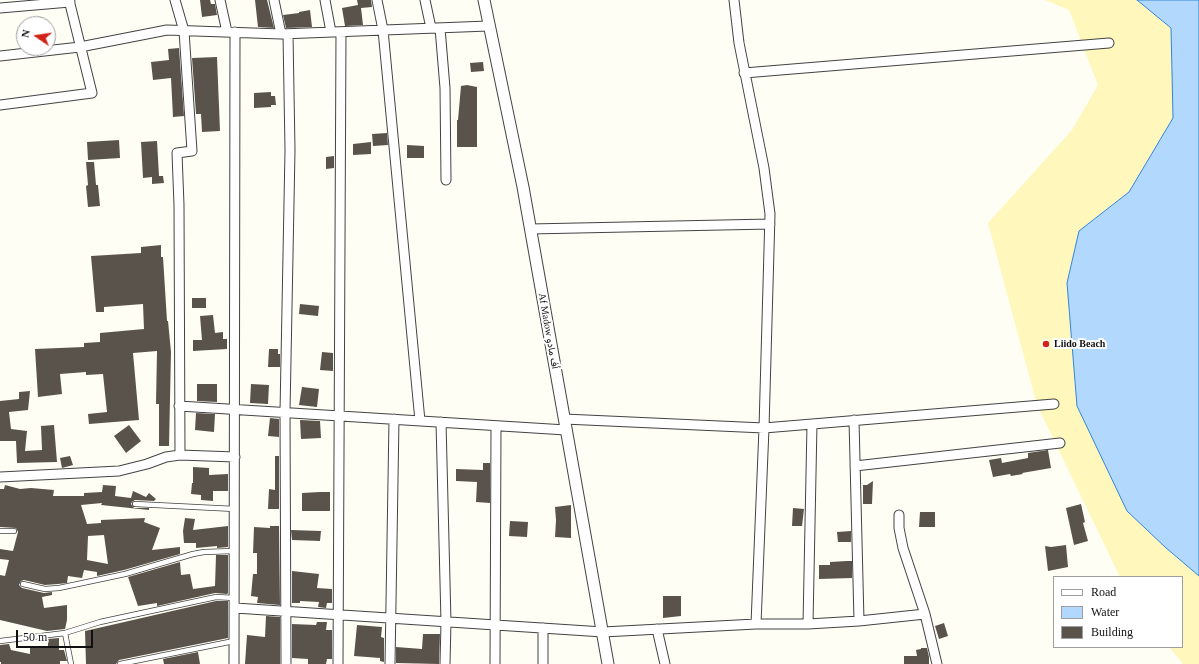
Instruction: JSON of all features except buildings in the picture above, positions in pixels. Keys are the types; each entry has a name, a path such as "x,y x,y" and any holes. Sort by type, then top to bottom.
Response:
{"street":[{"path":"175,0 184,31 192,151 177,153 180,455"},
{"path":"220,0 231,32 235,409 234,664"},
{"path":"274,0 285,34 290,150 285,412 287,611 286,664"},
{"path":"325,0 331,32"},
{"path":"377,0 383,30 420,421"},
{"path":"425,0 435,28 445,88 446,180"},
{"name":"Af Madow أف مادو","path":"484,0 488,26 523,187 608,664"},
{"path":"734,0 744,74 764,168 770,214 764,428 756,624"},
{"path":"0,8 69,1 92,93 0,105"},
{"path":"0,56 80,47 168,30 285,34 488,26"},
{"path":"338,664 342,32"},
{"path":"744,74 1109,43"},
{"path":"530,229 770,224"},
{"path":"179,406 496,426 565,425 764,428 1054,404"},
{"path":"390,664 394,419"},
{"path":"854,420 859,621"},
{"path":"441,422 446,622 445,664"},
{"path":"808,624 812,424"},
{"path":"495,664 496,426"},
{"path":"855,466 1060,443"},
{"path":"0,477 119,471 147,464 166,457 180,455 235,457"},
{"path":"899,515 899,528 903,548 925,614 937,664"},
{"path":"235,608 603,632 756,624 808,624 859,621 925,614"},
{"path":"543,628 543,664"},
{"path":"657,629 665,664"}],"lane":[{"path":"135,504 235,509"},
{"path":"0,531 14,531"},
{"path":"23,584 45,589 59,588 124,574 193,554 204,552 235,551"},
{"path":"0,641 65,633 100,622 216,597 235,598"},
{"path":"65,633 71,664"},
{"path":"120,664 234,641"}],"sand":[{"name":"Liido Beach","path":"1045,0 1137,0 1171,27 1173,118 1129,192 1079,231 1067,283 1077,406 1127,511 1165,547 1199,576 1199,664 1183,664 1170,648 1183,648 1183,576 1120,576 1037,405 988,223 1072,130 1098,85 1069,10"}],"water":[{"path":"1137,0 1199,0 1199,576 1165,547 1127,511 1077,406 1067,283 1079,231 1129,192 1173,118 1171,28"}],"place":[{"name":"Liido Beach","path":"1046,344"}]}
